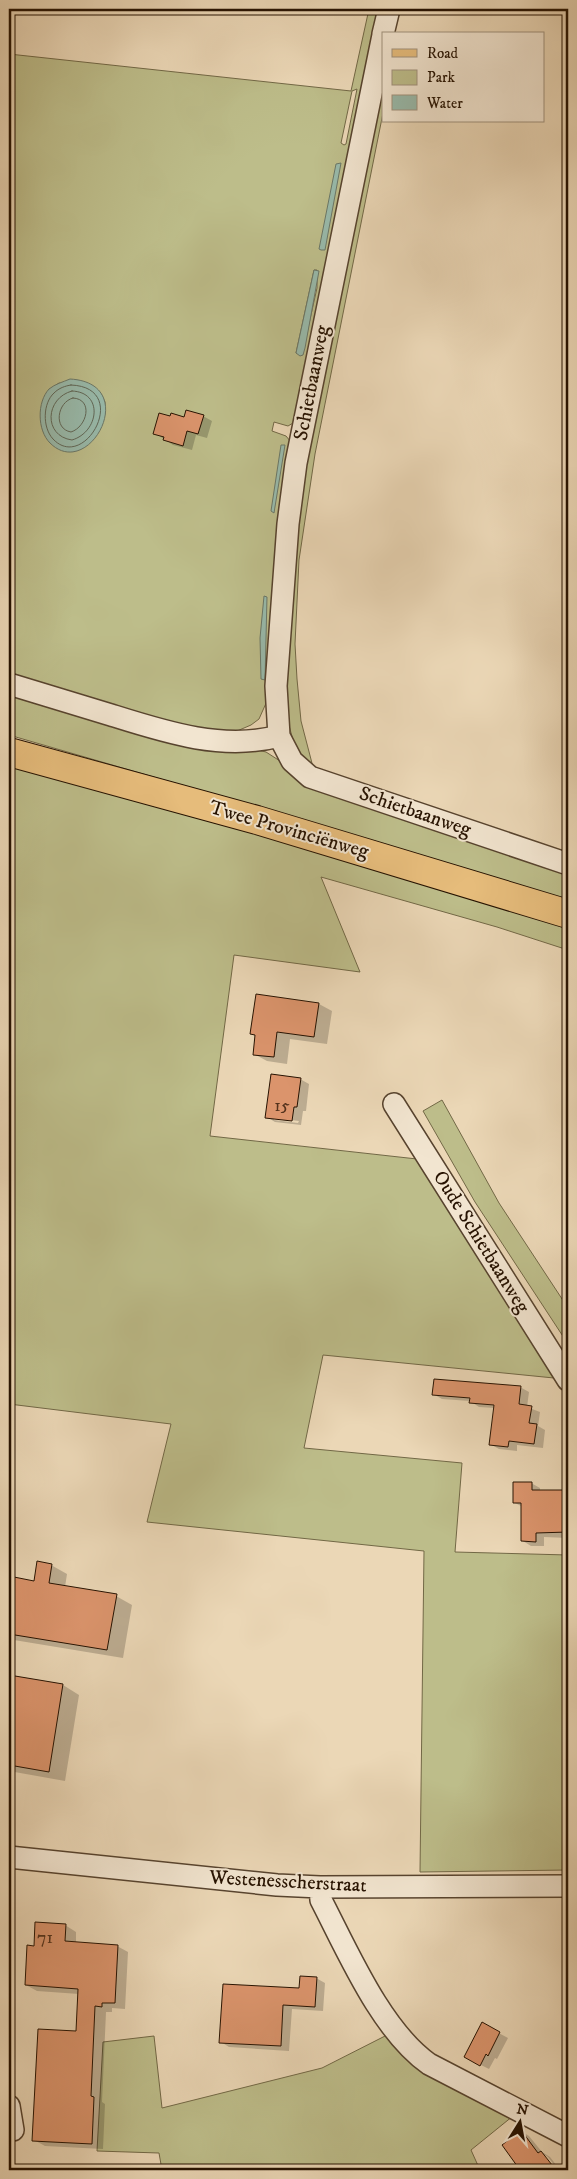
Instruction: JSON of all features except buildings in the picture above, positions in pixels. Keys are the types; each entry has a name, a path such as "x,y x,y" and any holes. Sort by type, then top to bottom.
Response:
{"main road":[{"name":"Twee Provinciënweg","path":"9,752 266,823 568,914"}],"street":[{"name":"Schietbaanweg","path":"383,32 389,9"},
{"name":"Schietbaanweg","path":"382,39 296,463 288,524 277,670 279,736 292,761 310,777 568,864"},
{"path":"9,684 159,730 207,740 269,739 279,736"},
{"name":"Oude Schietbaanweg","path":"394,1104 568,1380"},
{"name":"Westenesscherstraat","path":"9,1857 268,1885 320,1888 568,1886"},
{"path":"320,1888 321,1900 377,2003 400,2038 414,2054 429,2064 568,2136"},
{"path":"9,2106 13,2130"}],"green space":[{"path":"369,9 385,9 300,419 288,426 274,422 272,431 286,436 295,447 267,701 259,719 237,731 187,730 9,679 9,54 351,91","holes":["357,89 346,144 344,145 341,143 352,91","314,270 317,270 317,288 302,355 296,353","59,383 100,392 105,402 105,415 49,390"]},
{"path":"382,56 382,118 315,454 299,560 295,644 297,679 301,721 313,767 305,763 295,747 288,722 283,675 289,546"},
{"path":"9,690 266,752 280,761 568,868 568,902 281,814 9,735"},
{"path":"9,762 568,925 568,950 497,927 321,877 360,972 234,955 210,1136 426,1160 564,1379 323,1355 304,1448 462,1463 455,1552 568,1555 568,1870 420,1872 424,1551 147,1522 171,1424 9,1404"},
{"path":"442,1100 499,1203 568,1308 568,1344 475,1202 423,1111"},
{"path":"389,2034 513,2116 471,2150 480,2170 162,2170 159,2153 97,2151 103,2042 154,2036 162,2108 322,2068"}],"water":[{"path":"341,163 325,250 321,250 319,249 336,164"},
{"path":"314,270 319,271 305,348 303,355 300,356 296,353"},
{"path":"70,379 91,384 103,396 106,411 102,427 92,441 80,450 65,452 50,443 43,431 40,416 42,401 49,389 56,384"},
{"path":"281,445 285,445 274,513 271,511"},
{"path":"264,596 267,597 265,680 261,679 260,638"}]}
